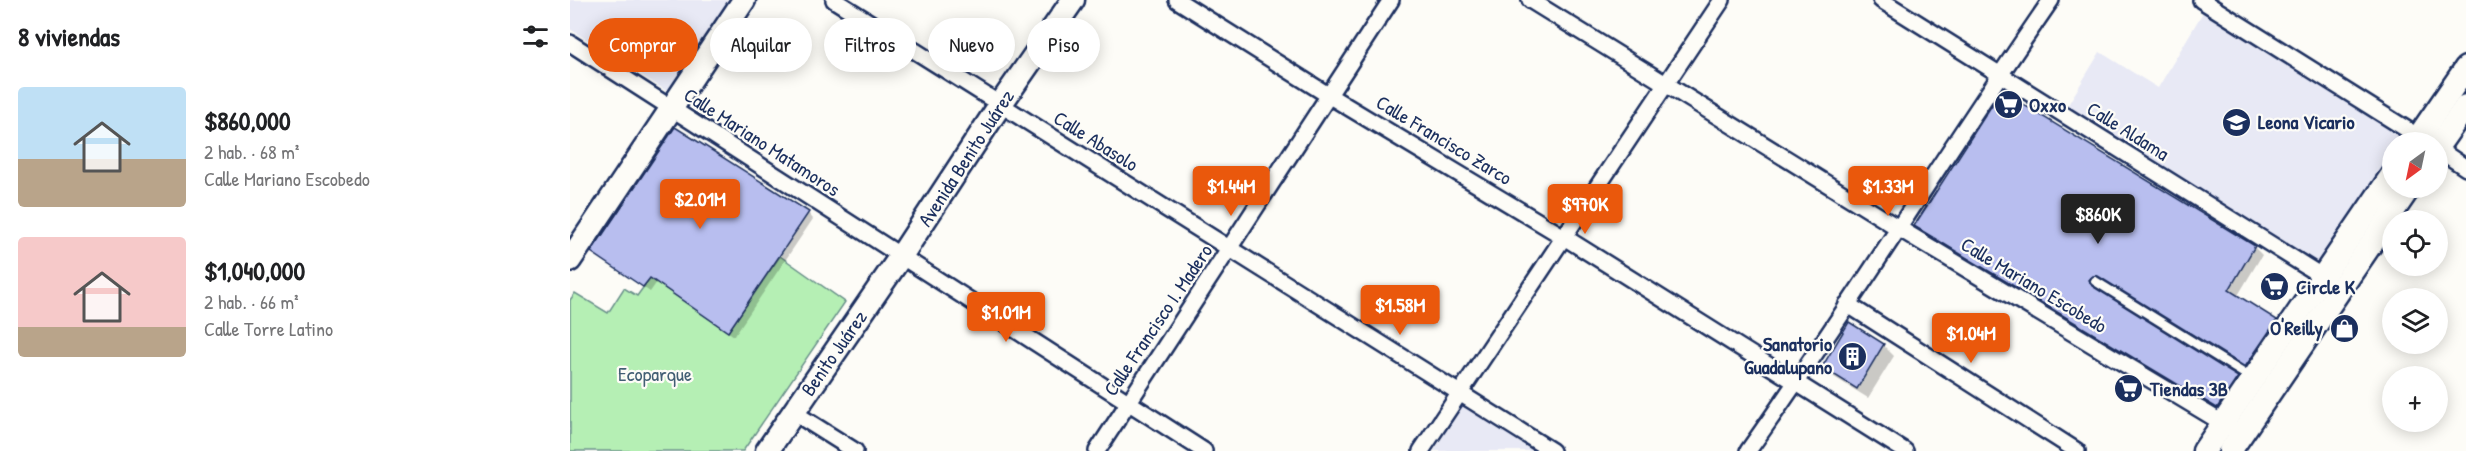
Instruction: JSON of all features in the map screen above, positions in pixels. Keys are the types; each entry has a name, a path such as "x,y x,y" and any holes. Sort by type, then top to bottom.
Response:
{"street":[{"path":"570,260 744,0"},
{"name":"Calle Abasolo","path":"834,0 1552,451"},
{"name":"Avenida Benito Juárez","path":"901,256 1000,105 1073,0"},
{"name":"Calle Francisco Zarco","path":"1178,0 1328,95 1564,237 1905,451"},
{"name":"Calle Francisco I. Madero","path":"1097,451 1391,0"},
{"name":"Calle Mariano Escobedo","path":"1530,0 2231,436"},
{"path":"1421,451 1722,0"},
{"name":"Calle Aldama","path":"1881,0 2323,277"},
{"path":"1748,451 1796,384 1847,304 1900,229 1999,74 2051,0"},
{"path":"2201,0 2408,132"},
{"name":"Calle Mariano Matamoros","path":"570,43 1204,451"},
{"path":"2433,132 2466,69"},
{"path":"2439,132 2466,105"},
{"path":"2448,157 2466,168"},
{"path":"2204,451 2231,436 2323,277 2382,190"},
{"path":"2261,385 2401,198"},
{"name":"Benito Juárez","path":"767,451 901,256"},
{"path":"1847,304 2077,451"},
{"path":"793,412 855,451"}],"lane":[{"path":"2095,281 2261,385"}],"shaded area":[{"path":"570,0 736,0 724,18 710,18 710,40 698,59 698,18 588,18 588,41 570,29"},
{"name":"Leona Vicario","path":"2206,7 2398,132 2382,132 2382,173 2322,266 2066,108 2100,52 2158,88"},
{"path":"637,72 690,72 674,96"},
{"path":"1462,405 1533,451 1434,451"}],"green space":[{"name":"Ecoparque","path":"780,256 845,302 743,451 570,451 570,300 575,293 608,313 624,288 637,296 650,278 728,332"}],"building":[{"path":"2001,91 2255,246 2229,290 2277,320 2245,367 2098,276 2093,276 2089,280 2092,286 2238,377 2217,408 1914,226"},
{"path":"675,127 809,212 728,332 650,278 643,287 591,252"},
{"name":"Sanatorio Guadalupano","path":"1849,322 1884,344 1857,389 1822,367"}],"place":[{"name":"Oxxo","path":"2008,105"},
{"name":"Leona Vicario","path":"2237,122"},
{"name":"Circle K","path":"2275,287"},
{"name":"O'Reilly","path":"2344,328"},
{"name":"Sanatorio Guadalupano","path":"1853,356"},
{"name":"Tiendas 3B","path":"2129,389"}]}
